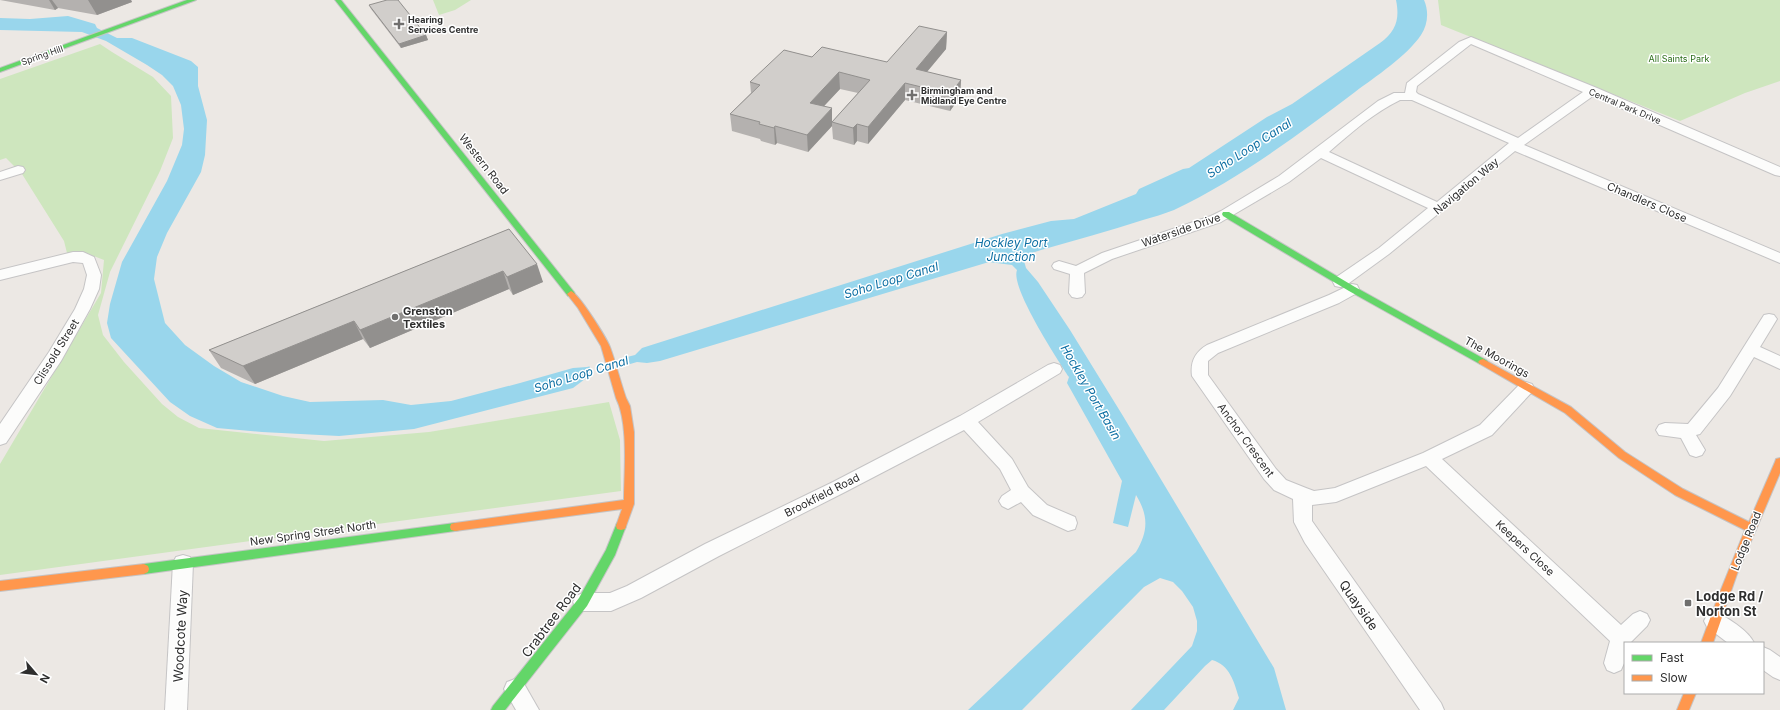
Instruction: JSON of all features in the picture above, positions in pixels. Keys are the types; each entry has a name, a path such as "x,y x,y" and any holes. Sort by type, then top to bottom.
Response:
{"street":[{"name":"Spring Hill","path":"0,70 193,0"},
{"name":"Western Road","path":"338,0 581,306 605,346 621,398"},
{"name":"Central Park Drive","path":"1414,97 1410,92 1411,85 1463,44 1471,40 1780,172"},
{"name":"Navigation Way","path":"1346,286 1384,252 1516,145 1593,91"},
{"name":"Waterside Drive","path":"1077,271 1107,256 1216,219 1226,214 1266,191 1320,153 1357,122 1382,104 1398,96 1414,97 1516,145"},
{"name":"Chandlers Close","path":"1516,145 1780,258"},
{"path":"1320,153 1439,208"},
{"path":"0,176 18,170"},
{"name":"The Moorings","path":"1226,214 1346,286 1526,388 1568,410 1622,455 1679,492 1751,528"},
{"name":"Clissold Street","path":"0,275 73,257 83,257 88,260 94,275 86,305 48,366 2,433"},
{"path":"1059,266 1077,271 1077,293"},
{"name":"Anchor Crescent","path":"1346,286 1334,299 1214,348 1204,355 1198,366 1200,376 1270,474 1280,485 1302,495 1314,498 1336,495 1429,458 1486,430 1526,388"},
{"path":"1665,430 1686,432 1694,429 1724,392 1769,319"},
{"path":"1750,349 1780,363"},
{"name":"Brookfield Road","path":"583,602 611,602 634,592 712,550 832,491 966,421 1054,369"},
{"name":"Crabtree Road","path":"497,710 583,602 611,552 629,504 629,432 625,406 621,398"},
{"path":"966,421 1006,464 1015,497 1068,523"},
{"path":"1686,432 1696,450"},
{"name":"Keepers Close","path":"1429,458 1621,638"},
{"name":"Lodge Road","path":"1707,642 1714,621 1751,528 1779,466"},
{"name":"Quayside","path":"1302,495 1303,522 1312,537 1433,710"},
{"name":"New Spring Street North","path":"0,586 629,504"},
{"name":"Woodcote Way","path":"176,710 183,563"},
{"path":"1614,663 1621,638 1640,620"},
{"path":"1714,621 1743,642"},
{"path":"1764,658 1780,670"},
{"path":"515,689 528,710"},
{"path":"1683,710 1690,694"}],"green space":[{"path":"433,0 471,0 455,10 439,15"},
{"name":"All Saints Park","path":"1438,0 1780,0 1780,81 1745,93 1680,121 1441,25"},
{"path":"100,44 153,77 171,96 173,138 160,171 110,272 98,315 103,335 124,362 162,404 178,417 199,428 324,441 429,432 609,402 620,440 621,491 0,575 0,464 101,293 104,260 91,255 67,253 64,241 22,174 6,158 0,160 0,79"}],"water":[{"path":"1396,0 1424,0 1427,9 1427,18 1425,27 1415,43 1390,66 1268,156 1222,185 1174,210 1032,253 1024,261 1026,268 1038,282 1070,330 1123,416 1274,668 1286,710 1233,710 1239,698 1233,680 1223,666 1212,660 1164,710 1131,710 1192,646 1197,631 1197,621 1193,607 1182,591 1173,582 1160,578 1144,587 1022,710 968,710 1136,552 1145,531 1145,517 1136,495 1128,527 1113,523 1122,481 1067,383 1069,377 1027,307 1017,279 1017,270 1012,265 989,262 660,361 647,363 637,362 589,376 573,388 414,429 339,436 217,428 190,416 170,402 111,338 107,323 110,304 122,262 167,181 182,145 184,129 181,105 173,86 162,75 147,65 106,41 82,32 0,30 0,18 30,19 68,16 95,24 97,28 117,38 132,38 191,61 198,67 198,86 207,120 205,155 201,172 167,233 157,257 154,279 165,323 185,345 214,366 241,382 283,396 310,402 383,400 411,405 451,401 573,368 587,367 635,355 642,348 1002,234 1051,221 1074,219 1136,194 1139,189 1183,169 1189,168 1267,117 1292,104 1380,43 1390,34 1396,24"}],"pier":[{"path":"627,354 630,366 592,377 589,364"}],"building":[{"name":"Hearing Services Centre","path":"387,0 398,0 426,35 399,44 369,5"},
{"path":"919,26 947,32 916,69 961,80 950,94 905,83 868,127 857,124 853,128 832,122 870,80 839,72 810,103 832,108 807,135 775,126 774,128 759,124 760,122 730,114 760,85 750,82 784,50 812,57 822,47 887,62"},
{"path":"509,229 537,264 507,277 503,271 360,330 354,321 243,366 209,350"}],"traffic: fast":[{"path":"0,70 193,0"},
{"path":"338,0 571,294"},
{"path":"1226,214 1352,289 1483,362"},
{"path":"497,710 583,602 611,552 621,526"},
{"path":"144,569 455,527"}],"traffic: slow":[{"path":"571,294 581,306 605,346 621,398 625,406 629,432 629,504 621,526"},
{"path":"1483,362 1568,410 1622,455 1679,492 1751,528"},
{"path":"1707,642 1732,574 1780,462"},
{"path":"455,527 629,504"},
{"path":"0,586 144,569"},
{"path":"1683,710 1690,694"}],"place":[{"name":"Hearing Services Centre","path":"399,24"},
{"name":"Birmingham and Midland Eye Centre","path":"912,95"},
{"name":"Grenston Textiles","path":"395,317"},
{"name":"Lodge Rd / Norton St","path":"1688,603"}],"water label":[{"name":"Soho Loop Canal","path":"1249,148"},
{"name":"Hockley Port Junction","path":"1011,249"},
{"name":"Soho Loop Canal","path":"891,280"},
{"name":"Soho Loop Canal","path":"581,374"},
{"name":"Hockley Port Basin","path":"1091,392"}]}
